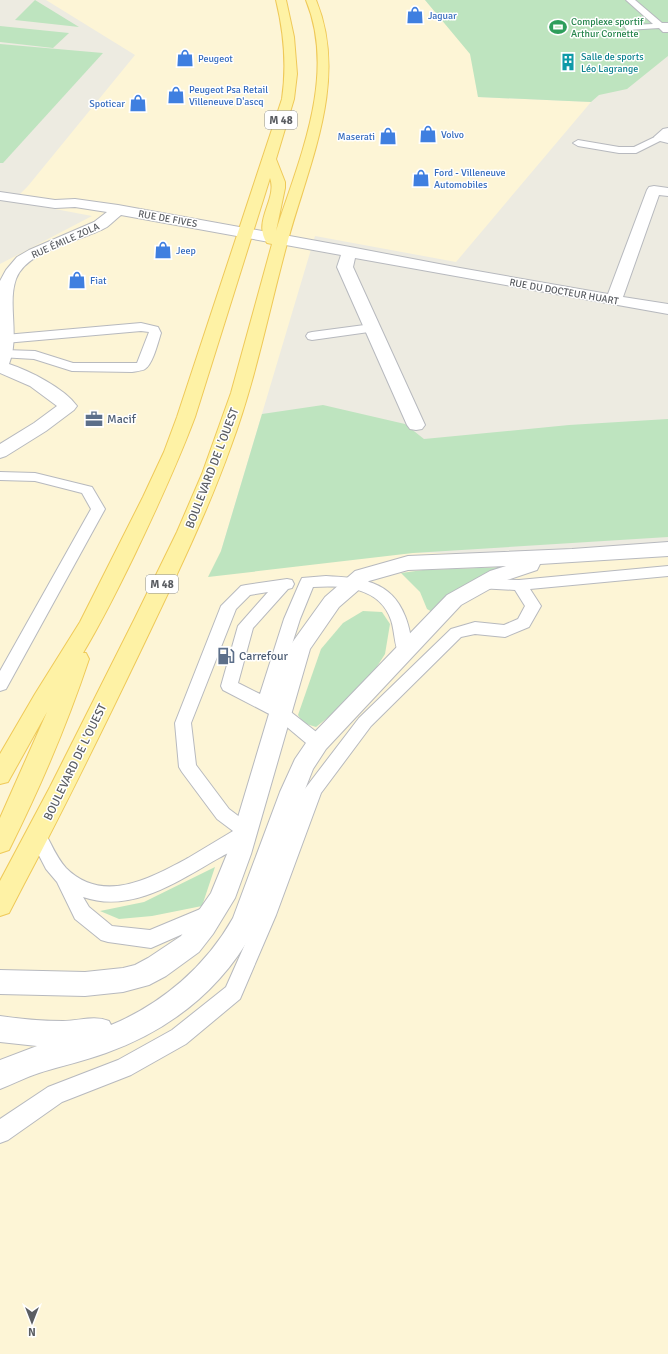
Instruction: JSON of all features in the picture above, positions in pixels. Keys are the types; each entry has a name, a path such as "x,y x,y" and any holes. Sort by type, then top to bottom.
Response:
{"main road":[{"name":"M 48","path":"0,775 43,700 90,624 150,504 173,452 270,159 290,87 291,51 281,0"},
{"name":"BOULEVARD DE L'OUEST","path":"0,905 38,836 186,537 207,486 234,410 276,239 311,145 319,99 323,63 318,20 311,0"},
{"path":"270,159 278,182 269,227 276,239"},
{"path":"0,843 48,742 62,707 90,624"}],"street":[{"path":"614,300 654,190 668,192"},
{"name":"RUE DE FIVES","path":"0,196 55,204 69,210 114,213 244,236 276,239"},
{"name":"RUE ÉMILE ZOLA","path":"2,356 7,286 11,273 16,266 35,252 99,225 114,213"},
{"name":"RUE DU DOCTEUR HUART","path":"276,239 349,254 668,309"},
{"path":"349,254 345,267 416,425"},
{"path":"0,452 43,425 68,406 53,393 14,371 2,356"},
{"path":"0,982 108,983 139,976 171,958 190,944 214,912 222,898 247,832 273,709 300,647 332,602 362,576 408,563 572,556 668,549"},
{"path":"0,1075 12,1068 44,1057 108,1039 145,1022 163,1010 211,971 238,937 251,908 292,792 303,766 318,743 454,600 497,576 537,563 572,556"},
{"path":"0,1029 30,1033 73,1034 114,1027 163,1010"}],"lane":[{"path":"630,0 665,27"},
{"path":"628,26 630,28 665,27"},
{"path":"578,143 619,150 636,150 666,136"},
{"path":"141,327 154,330 155,333 145,361 141,366 132,368 72,367 35,355 2,356 141,327"},
{"path":"312,336 372,328"},
{"path":"0,476 35,477 87,490 98,509 0,685"},
{"path":"483,584 519,585 668,571"},
{"path":"64,878 77,887 103,893 131,892 159,882 225,846 247,832 223,814 188,767 183,723 229,606 246,590 322,580 354,584 375,591 386,597 396,612 406,652"},
{"path":"273,709 292,619 307,582"},
{"path":"283,585 246,626 229,686 273,709 318,743"},
{"path":"0,1132 55,1094 124,1068 179,1037 233,993 267,915 313,790 365,722 456,633 475,628 504,631 524,623 532,606 519,585"},
{"path":"38,836 54,866 64,878 82,913 108,934 151,940 214,912"}],"shaded area":[{"path":"46,0 425,0 471,54 478,97 591,102 456,262 315,236 221,551 668,555 668,1354 0,1354 0,264 92,216 13,201 28,186 135,55"}],"green space":[{"path":"35,0 79,27 15,20"},
{"name":"Complexe sportif Arthur Cornette","path":"425,0 668,0 668,56 627,89 599,95 591,102 478,97 470,54"},
{"path":"0,26 69,33 53,48 0,42"},
{"path":"0,44 103,53 3,163 0,163"},
{"path":"323,405 405,424 424,439 569,425 668,419 668,537 413,553 208,577 221,551 262,414"},
{"path":"506,567 434,613 427,609 420,592 401,573 423,570"},
{"path":"363,611 382,612 390,624 385,654 362,690 316,727 303,723 298,715 321,649 343,623"},
{"path":"215,867 202,906 152,916 119,919 100,911 144,902"}],"place":[{"name":"Jaguar","path":"415,15"},
{"name":"Complexe sportif Arthur Cornette","path":"558,27"},
{"name":"Peugeot","path":"185,58"},
{"name":"Salle de sports Léo Lagrange","path":"568,62"},
{"name":"Peugeot Psa Retail Villeneuve D'ascq","path":"176,95"},
{"name":"Spoticar","path":"138,103"},
{"name":"Volvo","path":"428,134"},
{"name":"Maserati","path":"388,136"},
{"name":"Ford - Villeneuve Automobiles","path":"421,178"},
{"name":"Jeep","path":"163,250"},
{"name":"Fiat","path":"77,280"},
{"name":"Macif","path":"94,419"},
{"name":"Carrefour","path":"226,656"}]}
